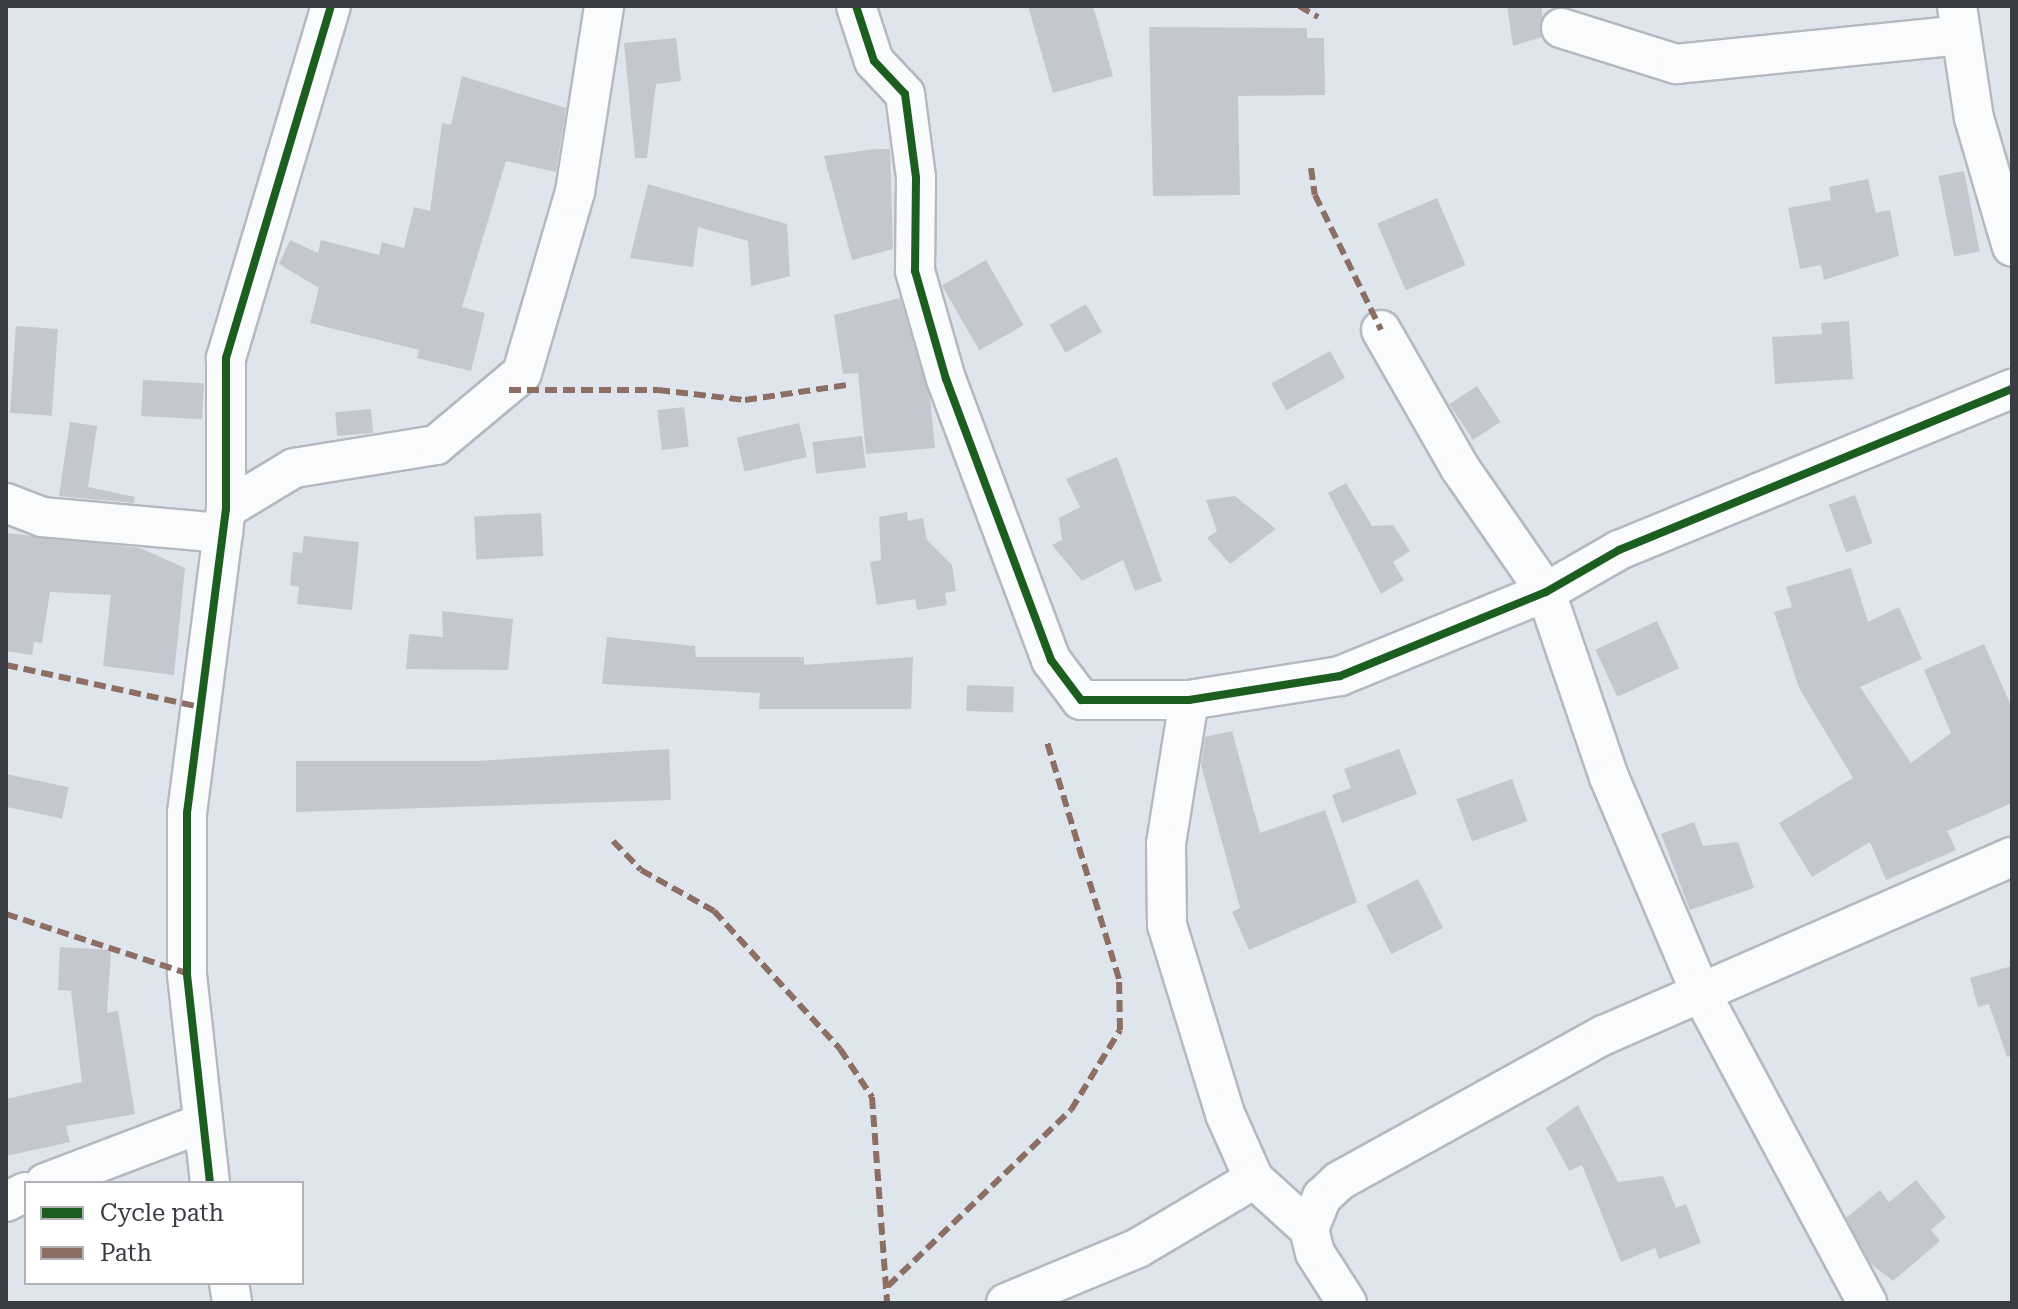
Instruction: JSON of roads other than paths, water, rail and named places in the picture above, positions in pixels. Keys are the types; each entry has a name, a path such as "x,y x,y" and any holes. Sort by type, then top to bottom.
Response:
{"street":[{"path":"210,1181 200,1124 187,973 188,761 224,521 226,358 331,6"},
{"path":"6,503 42,517 224,521 294,468 436,445 515,382 575,192 604,6"},
{"path":"856,6 874,61 905,94 916,178 916,284 1051,660 1081,700 1189,700 1340,676 1546,592 1619,550 2012,389"},
{"path":"1561,28 1676,64 1959,20 1974,118 2012,247"},
{"path":"1381,330 1460,468 1546,592 1609,777 1700,991 1867,1303"},
{"path":"1189,700 1162,892 1225,1114 1254,1179 1309,1229 1315,1253 1347,1303"},
{"path":"1309,1229 1322,1197 1339,1181 1477,1100 1700,991 2012,857"},
{"path":"50,1181 200,1124"},
{"path":"1006,1303 1138,1248 1254,1179"},
{"path":"6,1202 24,1193"}]}
